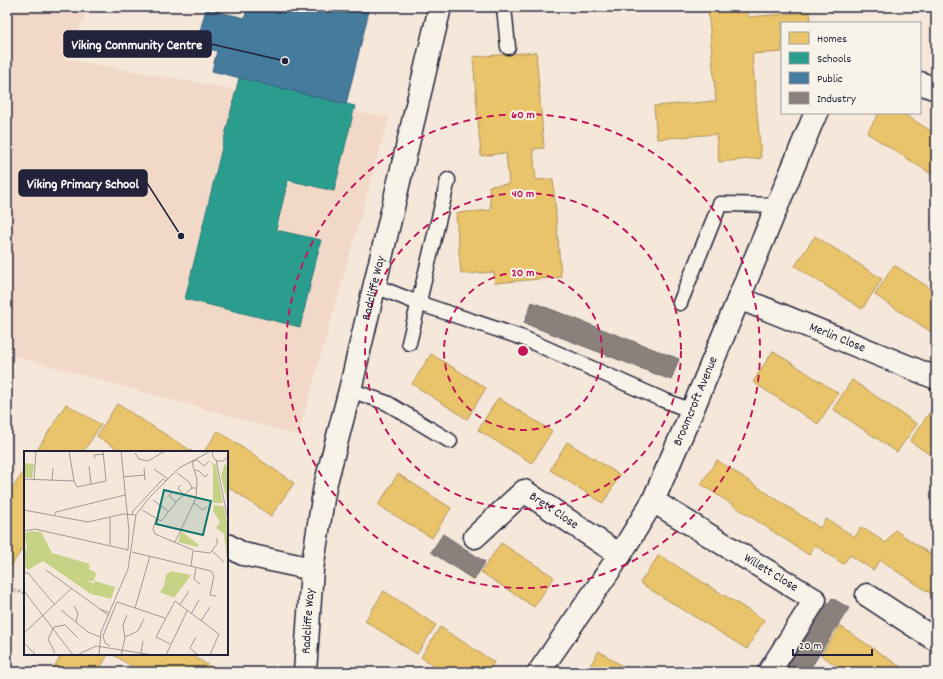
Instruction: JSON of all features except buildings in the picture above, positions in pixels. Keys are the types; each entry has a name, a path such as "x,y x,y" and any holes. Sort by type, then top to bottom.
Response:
{"street":[{"name":"Radcliffe Way","path":"305,672 312,569 325,486 350,390 440,7"},
{"path":"921,83 936,89"},
{"name":"Broomcroft Avenue","path":"539,672 620,555 653,501 816,114"},
{"name":"Merlin Close","path":"739,298 936,378"},
{"name":"Brett Close","path":"475,537 524,491 620,555"},
{"name":"Willett Close","path":"653,501 815,600 768,672"},
{"name":"Radcliffe Way","path":"228,546 243,554 312,569"},
{"path":"868,595 936,640"}],"lane":[{"path":"504,7 508,47"},
{"path":"409,343 448,180"},
{"path":"680,303 720,204 777,205"},
{"path":"374,286 418,303 523,338 661,399 692,411"},
{"path":"350,390 387,403 450,441"}],"path":[{"path":"7,590 24,593"}],"shaded area":[{"path":"7,7 89,7 65,59 389,117 298,435 7,354"}],"place":[{"name":"Viking Community Centre","path":"285,61"},
{"name":"Viking Primary School","path":"181,236"}]}
